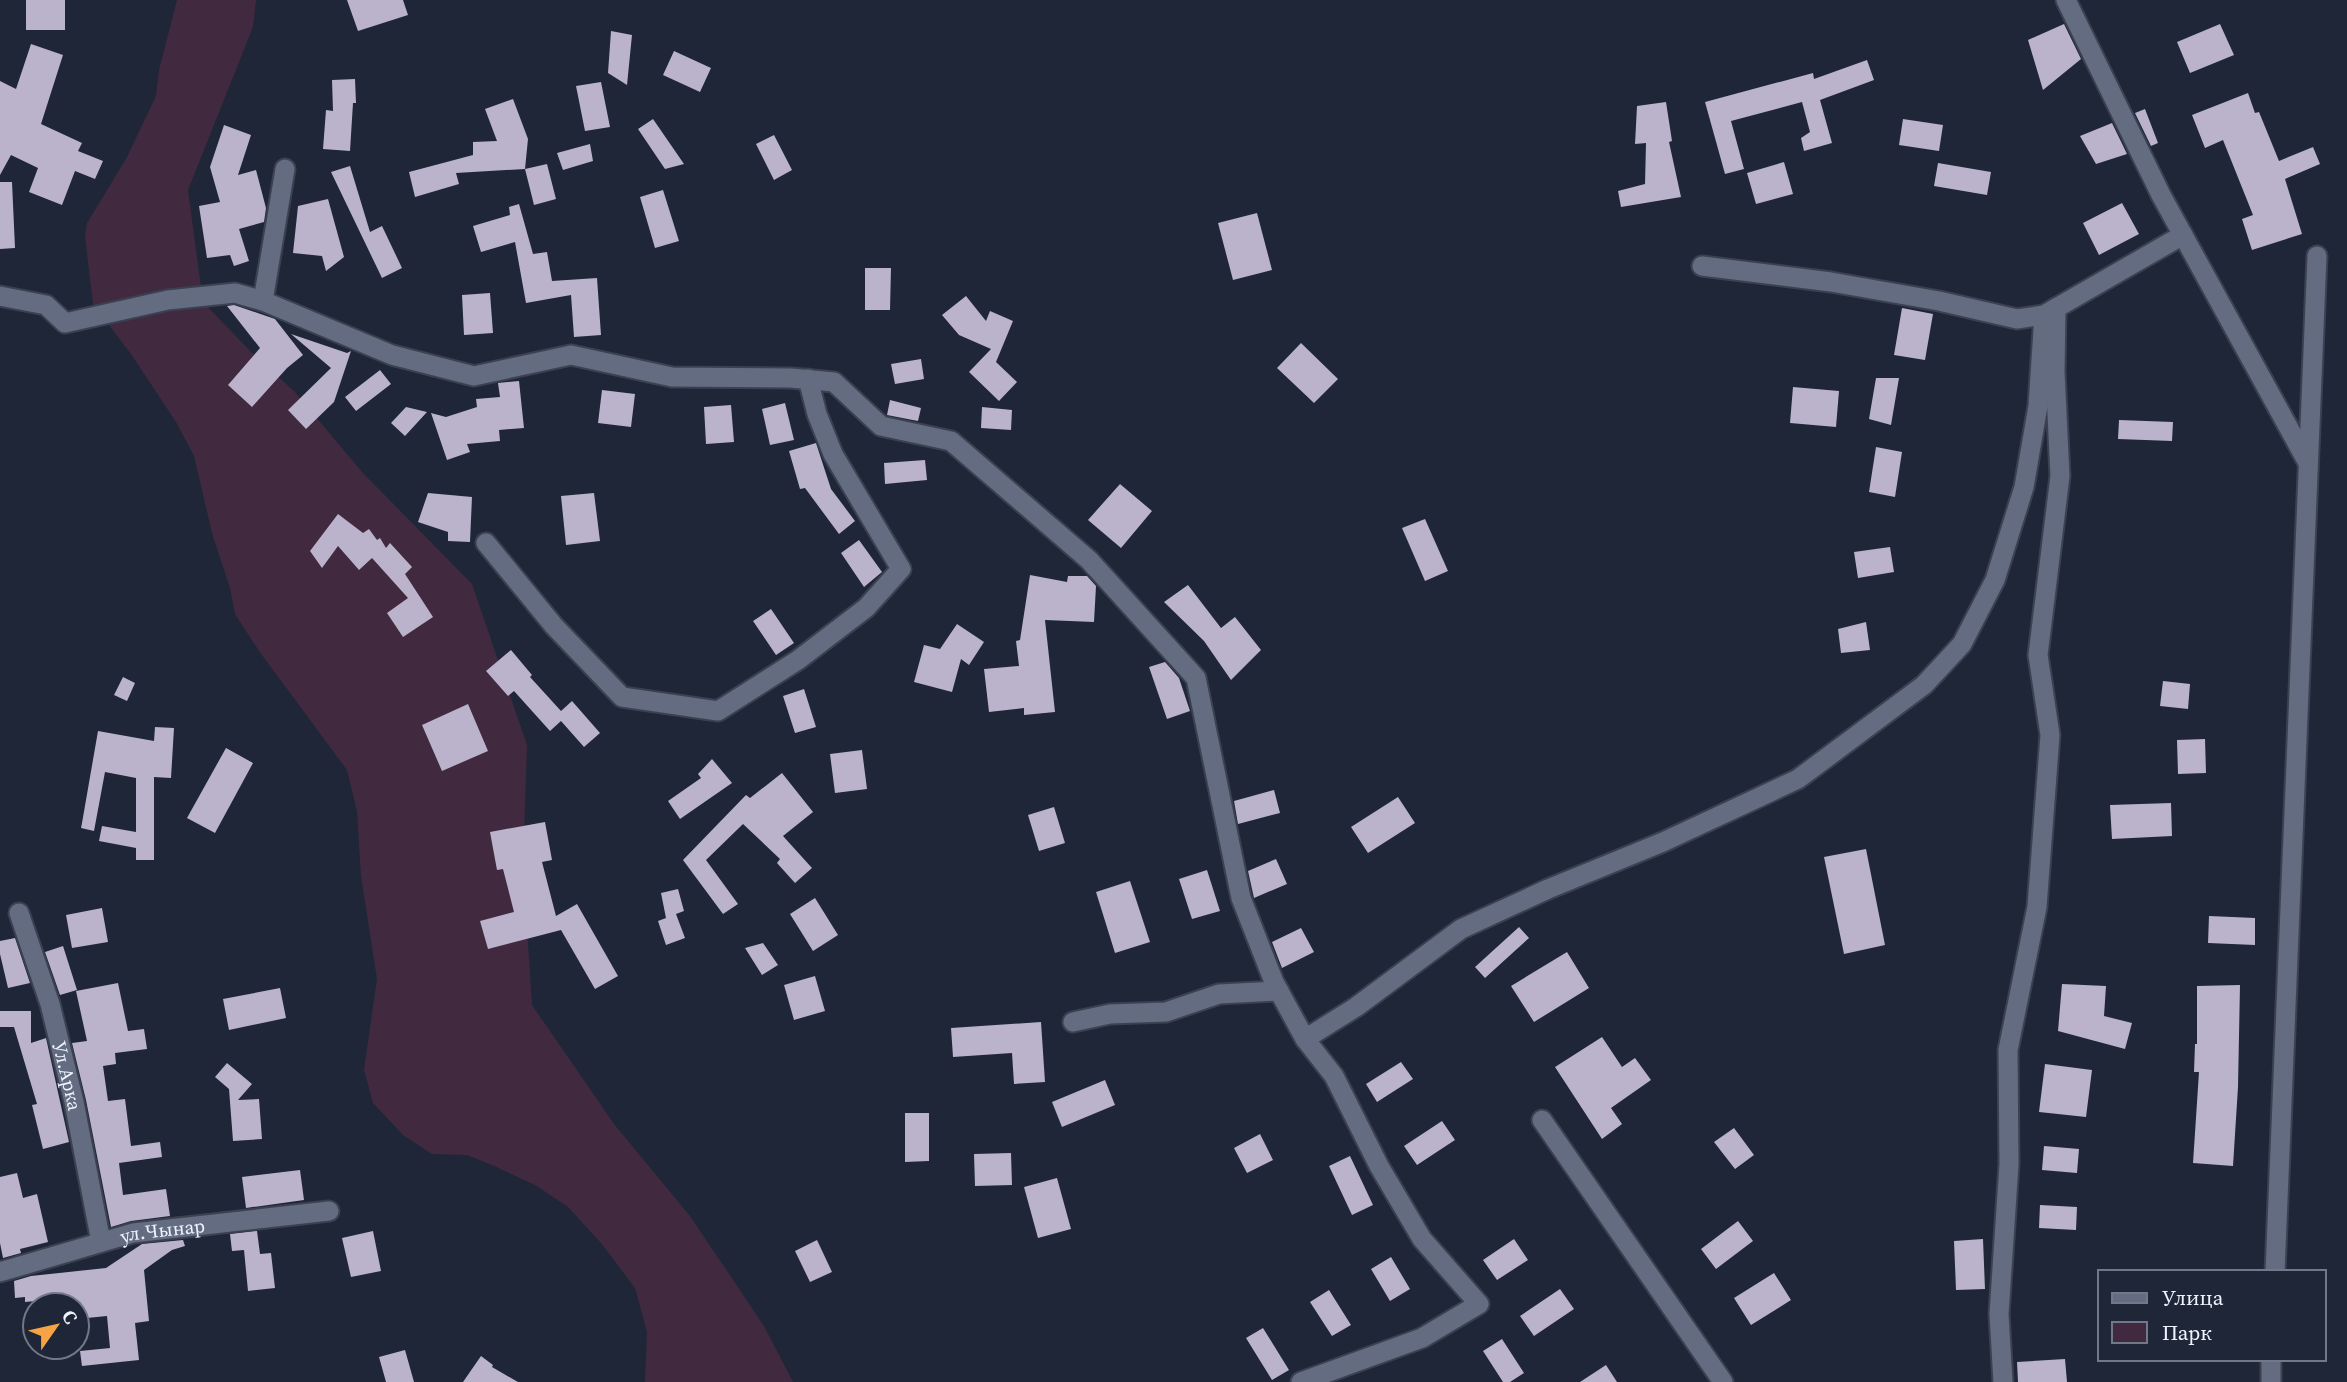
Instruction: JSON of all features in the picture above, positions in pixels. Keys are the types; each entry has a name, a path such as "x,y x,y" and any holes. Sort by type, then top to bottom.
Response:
{"street":[{"path":"2066,0 2183,235 2309,464"},
{"path":"263,301 285,169"},
{"path":"1702,266 1831,282 1939,301 2017,319 2050,312 2183,235"},
{"path":"2275,1270 2317,256"},
{"path":"0,296 46,305 65,323 181,298 235,293 263,301 392,355 474,376 571,355 673,377 807,379 834,382 881,426 951,441 1089,560 1196,678 1241,898 1279,991 1305,1039 1334,1076 1378,1166 1422,1238 1479,1304 1422,1338 1301,1382"},
{"path":"1305,1039 1356,1007 1461,929 1548,889 1662,842 1798,779 1924,685 1962,644 1995,580 2024,487 2050,312"},
{"path":"2003,1382 1999,1314 2009,1164 2008,1050 2037,906 2050,735 2038,655 2060,476 2050,312"},
{"path":"486,543 554,626 622,697 718,711 798,660 847,623 866,608 901,569 833,454 807,379"},
{"name":"Ул.Арка","path":"19,914 50,1004 74,1102 101,1242"},
{"path":"1073,1022 1110,1014 1166,1012 1219,994 1279,991"},
{"path":"1542,1120 1723,1382"},
{"name":"ул.Чынар","path":"0,1272 133,1233 329,1211"},
{"path":"2271,1382 2272,1361"}],"green space":[{"path":"177,0 256,0 253,27 188,190 203,302 254,355 294,391 363,473 472,584 527,745 523,867 532,1005 614,1124 690,1216 764,1326 793,1382 645,1382 647,1332 635,1288 601,1243 568,1207 535,1185 467,1155 432,1154 403,1135 373,1103 364,1070 377,979 361,876 357,811 347,770 235,614 194,456 176,422 131,354 93,304 85,237 87,223 126,159 156,96 159,70"}],"building":[{"path":"26,0 65,0 65,30 26,30"},
{"path":"347,0 403,0 408,15 358,31"},
{"path":"2064,24 2081,59 2043,90 2028,40"},
{"path":"2220,24 2234,55 2190,73 2177,42"},
{"path":"611,31 632,35 627,85 608,73"},
{"path":"31,44 63,55 41,124 82,143 78,151 103,161 95,179 75,171 62,205 29,192 38,168 11,155 0,175 0,81 16,89"},
{"path":"674,51 711,68 700,92 663,75"},
{"path":"1867,60 1874,80 1820,100 1832,143 1804,151 1801,138 1810,132 1802,102 1731,121 1744,169 1725,174 1705,102 1813,73 1814,79"},
{"path":"355,79 356,103 353,103 350,151 323,149 326,110 333,111 332,80"},
{"path":"601,82 610,127 585,131 576,86"},
{"path":"2248,93 2255,113 2259,112 2279,161 2313,147 2320,164 2285,179 2302,234 2252,250 2242,219 2253,215 2223,140 2205,148 2192,115"},
{"path":"513,99 528,139 525,169 456,173 459,184 415,197 409,172 473,155 473,142 497,141 485,109"},
{"path":"1666,102 1672,141 1669,142 1681,197 1621,207 1618,191 1645,184 1646,143 1635,144 1637,106"},
{"path":"2145,109 2158,143 2151,146 2135,113"},
{"path":"653,119 684,164 665,169 638,129"},
{"path":"1903,119 1943,125 1939,151 1899,145"},
{"path":"2112,123 2127,154 2096,164 2080,136"},
{"path":"224,125 251,135 238,175 256,170 266,208 264,222 239,229 249,261 234,266 230,255 207,258 199,206 220,202 210,167"},
{"path":"774,135 792,170 774,180 756,144"},
{"path":"590,144 593,161 563,170 557,153"},
{"path":"1784,162 1793,194 1756,204 1747,173"},
{"path":"1938,163 1991,172 1987,195 1934,186"},
{"path":"547,164 556,199 534,205 525,169"},
{"path":"350,166 370,232 382,226 402,268 382,278 331,172"},
{"path":"0,182 12,182 15,248 0,249"},
{"path":"663,190 679,241 655,248 640,197"},
{"path":"328,199 344,257 326,271 322,256 293,253 298,206"},
{"path":"2122,203 2139,234 2099,255 2083,223"},
{"path":"519,204 533,254 547,252 552,281 597,278 601,335 574,337 571,295 526,303 515,242 481,252 473,226 510,215 509,207"},
{"path":"1257,213 1272,270 1233,280 1218,223"},
{"path":"865,268 891,268 890,310 865,310"},
{"path":"490,293 493,333 464,335 462,295"},
{"path":"966,296 986,321 990,311 1013,321 996,362 1017,382 999,401 969,372 991,349 959,335 942,315"},
{"path":"234,305 275,319 303,355 287,368 252,407 228,385 260,348 227,306"},
{"path":"1902,308 1933,314 1925,360 1894,355"},
{"path":"291,334 347,353 351,351 334,402 306,429 288,410 331,368"},
{"path":"1301,343 1338,379 1314,403 1277,368"},
{"path":"921,359 924,379 895,384 891,364"},
{"path":"380,370 391,384 356,411 345,397"},
{"path":"1876,378 1899,378 1891,425 1869,419"},
{"path":"519,381 524,428 499,430 500,441 467,444 470,452 447,460 431,413 446,417 477,407 476,399 500,397 498,383"},
{"path":"1793,387 1839,391 1836,427 1790,423"},
{"path":"602,390 635,394 631,427 598,423"},
{"path":"890,400 921,408 918,421 887,415"},
{"path":"785,403 794,440 770,445 762,409"},
{"path":"731,405 734,442 706,444 704,407"},
{"path":"406,407 427,412 405,436 391,423"},
{"path":"982,407 1012,410 1011,430 981,428"},
{"path":"2119,420 2173,422 2172,441 2118,439"},
{"path":"816,443 831,489 855,521 839,534 805,488 800,489 789,451"},
{"path":"1876,447 1902,452 1895,497 1869,492"},
{"path":"925,460 927,480 885,484 884,463"},
{"path":"1120,484 1152,511 1121,548 1088,520"},
{"path":"428,493 472,497 470,542 448,541 448,532 418,522"},
{"path":"594,493 600,541 566,545 561,496"},
{"path":"338,514 363,533 369,529 377,540 380,538 386,548 390,543 412,567 405,574 433,617 403,637 387,613 408,598 372,558 359,570 338,546 322,568 310,551"},
{"path":"1425,519 1448,571 1425,581 1402,528"},
{"path":"859,540 882,572 864,587 841,553"},
{"path":"1890,547 1894,572 1858,578 1854,552"},
{"path":"1030,575 1067,582 1068,576 1087,576 1096,586 1094,622 1045,620 1055,712 1024,715 1024,708 989,712 984,669 1019,666 1016,641 1020,640"},
{"path":"1188,585 1221,628 1235,617 1261,650 1231,680 1204,641 1164,602"},
{"path":"771,609 794,643 776,655 753,621"},
{"path":"1866,622 1870,650 1841,653 1838,629"},
{"path":"957,624 984,642 969,665 961,659 952,692 914,682 924,645 940,649"},
{"path":"511,650 532,675 530,677 561,711 572,701 600,733 584,747 561,721 550,731 514,691 508,696 486,671"},
{"path":"1165,662 1179,678 1190,711 1167,719 1149,667"},
{"path":"123,677 135,683 127,701 114,695"},
{"path":"2163,681 2190,684 2188,709 2160,706"},
{"path":"804,689 816,727 795,733 783,696"},
{"path":"468,704 488,751 442,771 422,725"},
{"path":"155,727 174,728 171,778 154,777 154,860 136,860 136,848 99,841 102,826 136,832 136,778 105,772 94,831 81,828 98,731 154,741"},
{"path":"2205,739 2206,773 2178,774 2177,740"},
{"path":"226,748 253,763 215,833 187,818"},
{"path":"862,750 867,789 835,793 830,754"},
{"path":"712,759 732,783 680,819 668,801 701,778 698,774"},
{"path":"782,773 813,812 783,836 812,868 795,883 777,863 780,859 743,824 706,860 738,904 723,914 683,860 746,795 750,798"},
{"path":"1274,790 1280,813 1238,824 1234,801"},
{"path":"1398,797 1415,823 1368,853 1351,827"},
{"path":"2171,803 2172,836 2112,839 2110,805"},
{"path":"1054,807 1065,843 1039,851 1028,815"},
{"path":"545,822 552,860 542,862 556,916 577,904 618,976 595,989 561,930 488,949 480,921 514,912 503,869 497,870 490,832"},
{"path":"1866,849 1885,945 1844,954 1824,857"},
{"path":"1276,859 1287,884 1254,898 1248,871"},
{"path":"1207,870 1220,911 1192,919 1179,879"},
{"path":"1130,881 1150,942 1115,953 1096,892"},
{"path":"678,889 684,911 676,914 685,938 666,945 658,921 666,918 661,893"},
{"path":"815,898 838,935 813,951 790,914"},
{"path":"102,908 108,942 72,948 66,915"},
{"path":"2209,916 2255,918 2255,945 2208,943"},
{"path":"1519,927 1529,938 1485,978 1475,967"},
{"path":"1301,928 1314,952 1282,968 1272,942"},
{"path":"15,938 30,983 8,988 0,954 0,941"},
{"path":"763,943 778,965 762,975 745,948"},
{"path":"63,946 77,990 60,995 45,952"},
{"path":"1567,952 1589,988 1534,1022 1511,986"},
{"path":"815,976 825,1011 794,1020 784,985"},
{"path":"118,983 128,1031 144,1029 147,1049 115,1053 116,1064 103,1066 108,1101 125,1099 131,1146 160,1142 162,1157 119,1163 123,1195 166,1189 170,1216 131,1221 111,1227 72,1043 87,1041 76,991"},
{"path":"2062,984 2106,986 2104,1016 2132,1023 2125,1049 2058,1031"},
{"path":"2240,985 2233,1166 2193,1163 2199,1072 2194,1072 2197,986"},
{"path":"280,988 286,1018 229,1030 223,999"},
{"path":"0,1011 31,1011 31,1043 46,1038 69,1142 43,1149 32,1105 37,1104 14,1027 0,1027"},
{"path":"1041,1022 1045,1082 1014,1084 1012,1053 953,1057 951,1028"},
{"path":"1602,1037 1622,1067 1635,1058 1651,1080 1611,1108 1622,1124 1602,1139 1555,1067"},
{"path":"1401,1062 1413,1079 1377,1102 1366,1084"},
{"path":"227,1063 252,1084 238,1100 259,1099 262,1139 233,1141 229,1089 215,1077"},
{"path":"2045,1064 2092,1070 2086,1117 2039,1112"},
{"path":"1105,1080 1115,1105 1062,1127 1052,1102"},
{"path":"905,1113 929,1113 929,1161 905,1162"},
{"path":"1442,1121 1455,1140 1417,1165 1404,1146"},
{"path":"1734,1128 1754,1155 1735,1169 1714,1142"},
{"path":"1260,1134 1273,1160 1247,1173 1234,1148"},
{"path":"2044,1146 2079,1149 2077,1173 2042,1170"},
{"path":"1011,1153 1012,1185 975,1186 974,1154"},
{"path":"1350,1156 1373,1205 1352,1215 1329,1166"},
{"path":"300,1170 304,1200 246,1208 242,1177"},
{"path":"17,1173 23,1198 37,1194 48,1242 20,1249 21,1253 3,1258 0,1243 0,1177"},
{"path":"1057,1178 1071,1229 1038,1238 1024,1187"},
{"path":"2040,1205 2077,1207 2076,1230 2039,1228"},
{"path":"1738,1221 1753,1241 1716,1269 1701,1249"},
{"path":"257,1231 260,1254 271,1253 275,1288 248,1291 244,1250 232,1251 230,1234"},
{"path":"373,1231 381,1271 351,1277 342,1238"},
{"path":"1514,1239 1528,1260 1497,1280 1483,1260"},
{"path":"1983,1239 1985,1289 1956,1290 1954,1241"},
{"path":"183,1240 185,1246 172,1250 144,1270 149,1321 135,1323 139,1360 82,1366 81,1361 91,1361 91,1350 110,1348 107,1316 91,1318 91,1291 21,1291 21,1297 15,1298 14,1281 31,1276 106,1268 142,1244"},
{"path":"817,1240 832,1272 810,1282 795,1251"},
{"path":"1391,1257 1410,1289 1390,1301 1371,1269"},
{"path":"1774,1273 1791,1300 1751,1325 1734,1298"},
{"path":"1560,1289 1574,1309 1534,1336 1520,1316"},
{"path":"1329,1290 1351,1325 1332,1336 1310,1302"},
{"path":"1263,1328 1289,1370 1272,1380 1246,1338"},
{"path":"1502,1339 1524,1373 1510,1382 1503,1382 1483,1351"},
{"path":"405,1350 414,1382 386,1382 379,1357"},
{"path":"481,1356 493,1365 492,1367 518,1382 463,1382"},
{"path":"2065,1359 2067,1382 2018,1382 2017,1362"},
{"path":"1606,1365 1617,1382 1580,1382"}]}
